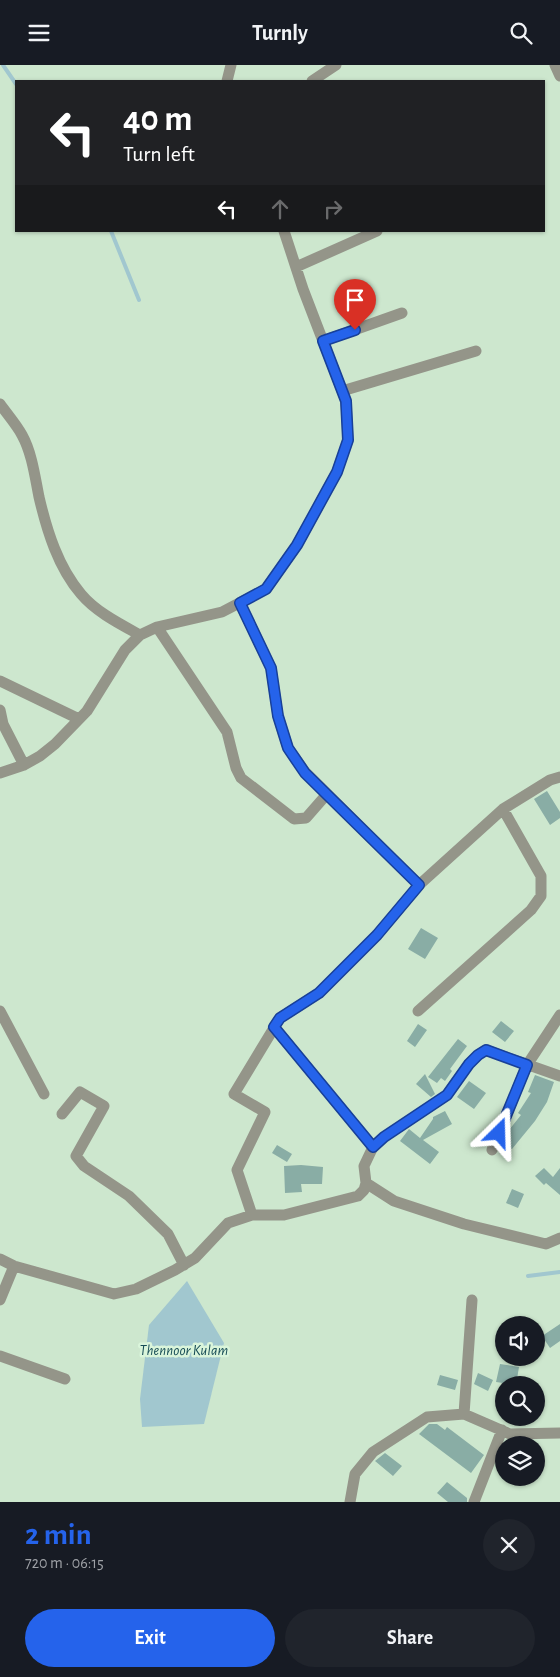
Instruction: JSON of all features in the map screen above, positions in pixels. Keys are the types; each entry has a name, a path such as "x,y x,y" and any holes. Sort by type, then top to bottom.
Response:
{"street":[{"path":"227,80 232,65"},
{"path":"314,80 336,65"},
{"path":"555,65 560,76"},
{"path":"0,773 24,765 40,756 55,744 87,711 125,650 140,635 157,627 222,612 266,589 297,545 337,472 348,440 346,401 284,232"},
{"path":"296,267 375,232"},
{"path":"323,341 402,313"},
{"path":"342,391 476,351"},
{"path":"0,404 22,435 29,455 46,527 70,579 82,595 102,613 140,635"},
{"path":"240,603 271,668 278,716 288,748 305,773 419,885"},
{"path":"157,627 227,732 240,778 294,819 306,817 327,794"},
{"path":"0,681 80,719"},
{"path":"0,710 3,724 24,765"},
{"path":"252,1215 237,1170 265,1113 234,1094 280,1018 319,993 377,935 419,885 503,809 550,780 560,777"},
{"path":"418,1011 530,910 541,896 541,876 503,809"},
{"path":"0,1011 44,1095"},
{"path":"492,1150 527,1065 560,1015"},
{"path":"274,1027 373,1147"},
{"path":"0,1259 14,1266 114,1294 136,1289 195,1258 228,1223 252,1215 284,1215 358,1196 364,1190 366,1183 364,1166 373,1147 384,1137 447,1095 469,1064 486,1050 560,1076"},
{"path":"62,1115 80,1091 104,1106 76,1156 84,1166 129,1196 168,1234 184,1265"},
{"path":"366,1183 394,1201 464,1224 546,1244 560,1238"},
{"path":"0,1300 14,1266"},
{"path":"464,1414 472,1300"},
{"path":"0,1356 65,1379"},
{"path":"350,1502 355,1474 373,1452 426,1417 464,1414 510,1434 560,1433"},
{"path":"474,1502 502,1430"}],"water":[{"name":"Thennoor Kulam","path":"187,1281 224,1343 204,1424 142,1427 140,1399 149,1325"}],"building":[{"path":"547,791 560,812 560,818 550,825 534,799"},
{"path":"421,928 438,938 425,959 408,949"},
{"path":"501,1021 514,1031 505,1042 492,1032"},
{"path":"418,1024 427,1030 415,1047 407,1041"},
{"path":"458,1039 467,1046 450,1069 452,1071 445,1081 441,1078 437,1083 428,1077"},
{"path":"425,1074 435,1094 431,1097 416,1084"},
{"path":"535,1075 554,1082 547,1102 535,1121 512,1149 504,1141 509,1130 521,1115 518,1113 531,1093 528,1092"},
{"path":"469,1081 486,1093 474,1109 457,1097"},
{"path":"445,1111 452,1124 423,1140 439,1152 430,1164 400,1141 409,1129 420,1138 433,1117"},
{"path":"277,1145 292,1154 287,1162 272,1153"},
{"path":"284,1166 323,1167 322,1184 301,1184 302,1192 285,1193"},
{"path":"544,1168 553,1177 560,1168 560,1195 546,1183 544,1185 535,1176"},
{"path":"512,1189 524,1194 518,1208 506,1203"},
{"path":"560,1324 560,1341 550,1348 545,1340 545,1334"},
{"path":"500,1366 519,1367 518,1376 497,1376"},
{"path":"478,1373 493,1380 488,1391 474,1384"},
{"path":"440,1375 458,1380 455,1390 437,1385"},
{"path":"429,1424 437,1424 445,1430 447,1427 484,1455 471,1473 419,1434"},
{"path":"385,1453 402,1466 393,1476 375,1461"},
{"path":"447,1482 467,1498 467,1502 448,1502 437,1493"}],"waterway":[{"path":"3,65 15,83"},
{"path":"111,232 139,300"},
{"path":"528,1276 560,1272"}],"route":[{"path":"355,330 323,341 346,401 348,440 337,472 297,545 266,589 240,603 271,668 278,716 288,748 305,773 419,885 377,935 319,993 280,1018 274,1027 373,1147 384,1137 420,1115 447,1095 469,1064 486,1050 527,1065 499,1133"}]}
